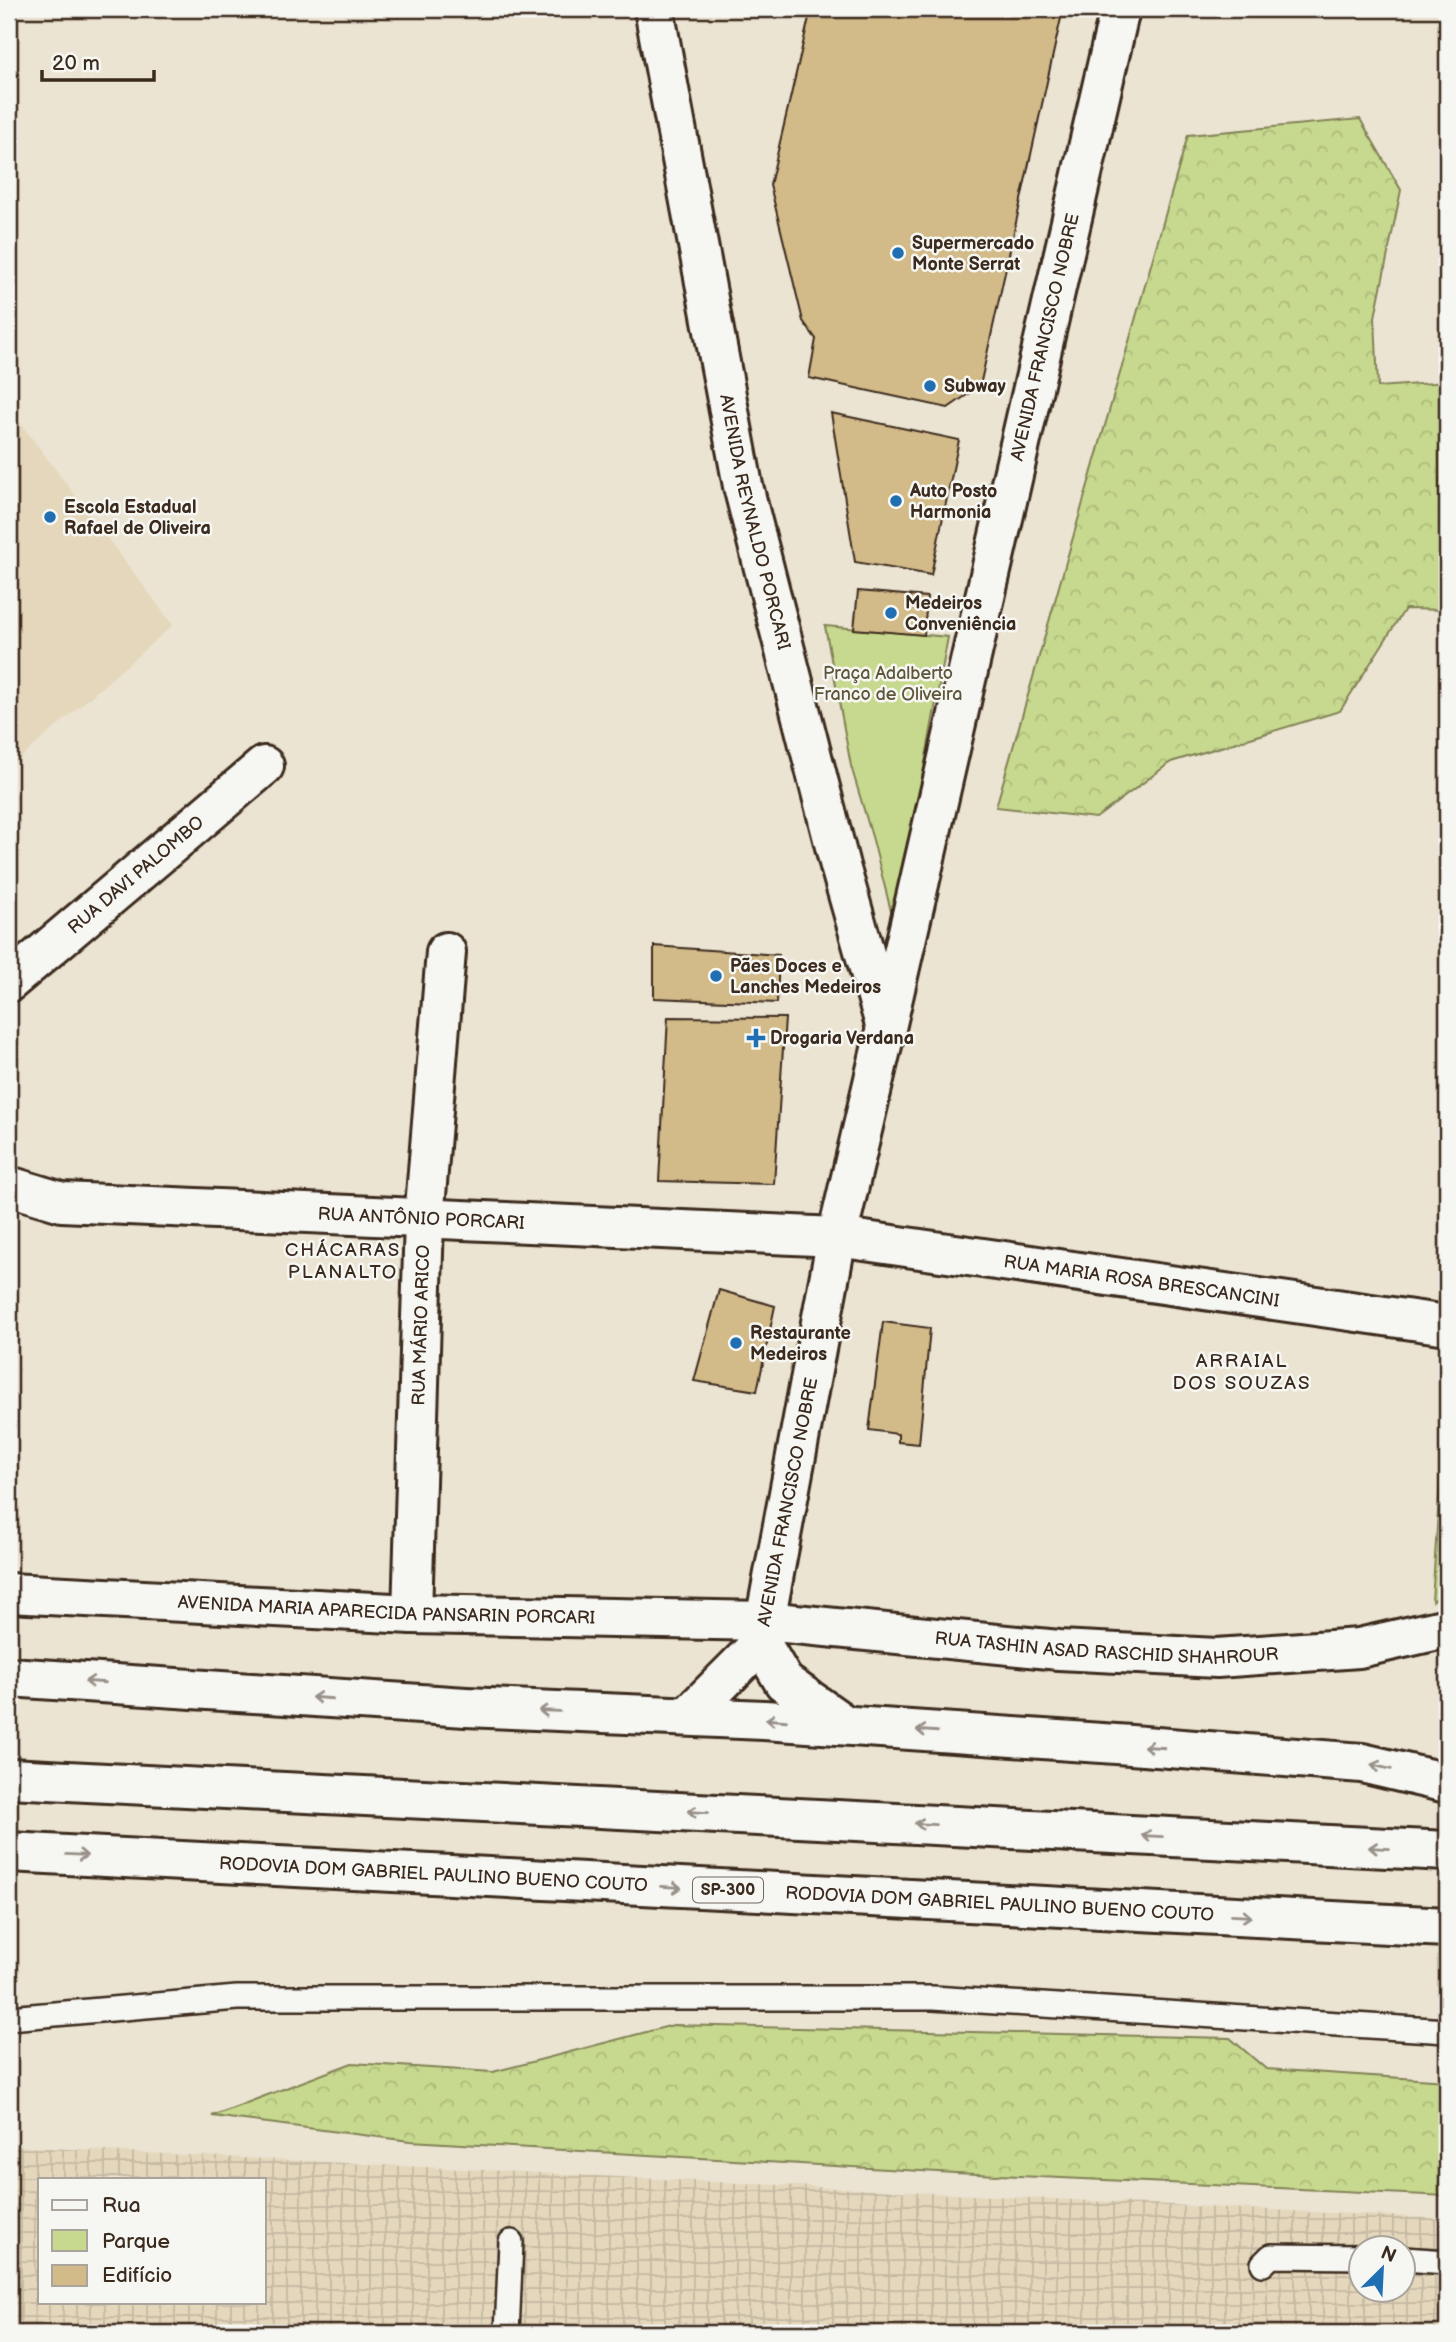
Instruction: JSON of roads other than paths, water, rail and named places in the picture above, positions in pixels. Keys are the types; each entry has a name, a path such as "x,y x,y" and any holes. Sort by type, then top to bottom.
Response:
{"main road":[{"name":"AVENIDA REYNALDO PORCARI","path":"654,9 743,486 886,1028"},
{"name":"AVENIDA FRANCISCO NOBRE","path":"688,1716 763,1632 837,1237 1120,9"},
{"name":"RUA DAVI PALOMBO","path":"9,982 264,766"},
{"path":"859,932 884,933 913,911"},
{"name":"RUA MÁRIO ARICO","path":"412,1614 424,1220 446,952"},
{"name":"RUA ANTÔNIO PORCARI","path":"9,1186 61,1202 837,1237"},
{"name":"RUA MARIA ROSA BRESCANCINI","path":"837,1237 1447,1325"},
{"name":"AVENIDA MARIA APARECIDA PANSARIN PORCARI","path":"9,1593 763,1632"},
{"name":"RUA TASHIN ASAD RASCHID SHAHROUR","path":"763,1632 1217,1658 1359,1648 1447,1628"},
{"name":"AVENIDA FRANCISCO NOBRE","path":"763,1632 784,1682 845,1725"},
{"path":"9,1677 466,1707 845,1725 1362,1763 1447,1783"},
{"path":"9,1777 1447,1851"},
{"name":"RODOVIA DOM GABRIEL PAULINO BUENO COUTO","path":"9,1852 1447,1927"}],"lane":[{"path":"9,2018 237,1998 933,1998 1447,2031"},
{"path":"507,2333 511,2242"},
{"path":"1263,2264 1271,2256 1348,2257"},
{"path":"1418,2260 1447,2262"}],"place":[{"name":"Supermercado Monte Serrat","path":"898,253"},
{"name":"Subway","path":"930,386"},
{"name":"Auto Posto Harmonia","path":"896,501"},
{"name":"Escola Estadual Rafael de Oliveira","path":"50,517"},
{"name":"Medeiros Conveniência","path":"891,613"},
{"name":"Pães Doces e Lanches Medeiros","path":"716,976"},
{"name":"Drogaria Verdana","path":"756,1038"},
{"name":"Restaurante Medeiros","path":"736,1343"}],"district":[{"name":"CHÁCARAS PLANALTO","path":"343,1261"},
{"name":"ARRAIAL DOS SOUZAS","path":"1242,1372"}],"park label":[{"name":"Praça Adalberto Franco de Oliveira","path":"888,683"}]}
